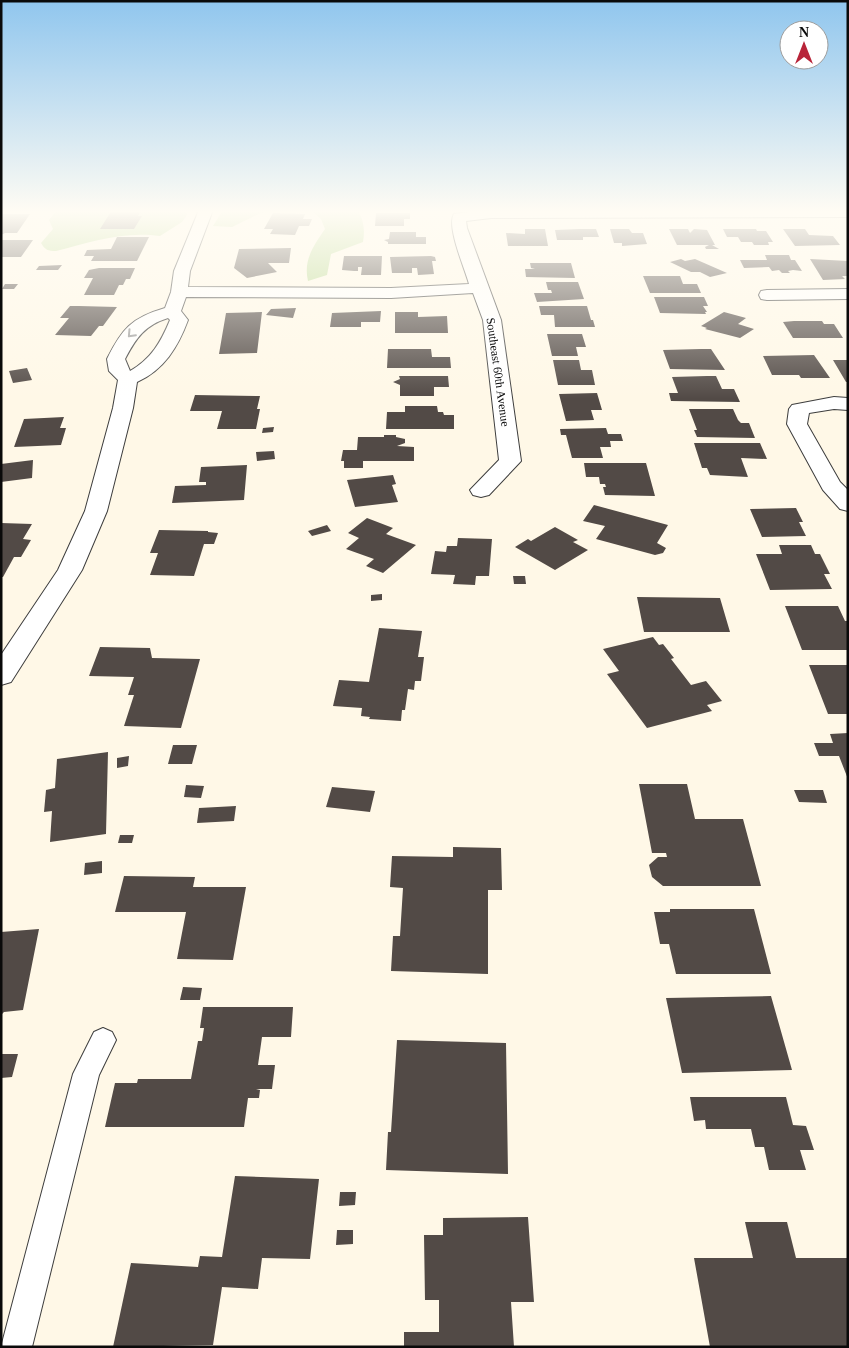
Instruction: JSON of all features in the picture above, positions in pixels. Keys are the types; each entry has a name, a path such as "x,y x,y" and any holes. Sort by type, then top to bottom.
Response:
{"street":[{"path":"172,311 179,292 182,273"},
{"name":"Southeast 60th Avenue","path":"474,273 492,320 510,461 480,490"},
{"path":"179,292 391,292 479,288"},
{"path":"767,295 848,294"},
{"path":"128,379 154,365 172,341 179,320 172,311"},
{"path":"128,379 119,371 116,359 127,337 148,318 172,311"},
{"path":"1,676 70,570 96,511 124,408 128,379"},
{"path":"848,404 799,409 797,424 832,485 848,504"}],"lane":[{"path":"16,1347 86,1074 103,1040"}],"green space":[{"path":"307,273 327,273 327,275 308,281"}],"building":[{"path":"87,273 133,273 130,279 126,279 123,285 119,285 114,295 84,295 93,278 84,278"},
{"path":"240,273 272,273 247,278"},
{"path":"361,273 381,273 381,275 361,275"},
{"path":"418,273 434,274 418,275"},
{"path":"525,273 574,273 575,278 526,277"},
{"path":"702,273 727,273 710,277"},
{"path":"819,273 848,273 848,276 842,276 845,279 823,280"},
{"path":"643,276 680,276 683,284 697,284 701,293 650,293"},
{"path":"546,282 578,282 584,299 537,302 534,293 552,293 551,290 548,290"},
{"path":"5,284 18,284 14,289 2,289"},
{"path":"654,297 704,297 708,306 703,306 707,312 705,312 706,314 660,313"},
{"path":"70,306 117,307 103,326 99,326 91,336 55,335 69,318 60,318"},
{"path":"539,306 587,306 595,327 555,327 554,315 541,315"},
{"path":"296,308 293,318 266,315 271,309"},
{"path":"381,311 380,322 361,322 361,327 330,327 332,313"},
{"path":"262,312 257,353 219,354 226,313"},
{"path":"395,312 418,312 418,317 447,316 448,333 395,333"},
{"path":"724,312 746,318 738,324 754,329 740,338 705,329 707,328 701,326"},
{"path":"822,321 824,324 834,324 843,338 793,338 783,322"},
{"path":"547,334 582,334 586,347 576,347 578,356 552,356"},
{"path":"388,349 431,349 432,357 450,357 451,368 387,368"},
{"path":"711,349 725,370 670,369 663,350"},
{"path":"814,355 830,378 772,375 763,356"},
{"path":"553,360 579,360 581,370 592,370 595,385 558,385"},
{"path":"833,360 848,360 848,382 846,382"},
{"path":"27,368 32,380 13,383 9,371"},
{"path":"399,376 448,376 449,387 434,387 434,396 400,396 400,385 393,382 400,379"},
{"path":"716,376 722,389 734,389 740,402 671,401 669,393 678,393 672,377"},
{"path":"597,393 602,410 591,410 594,420 566,421 559,394"},
{"path":"195,395 260,396 257,409 260,409 256,429 217,429 222,411 190,411"},
{"path":"405,406 437,406 438,412 443,412 444,415 454,415 454,429 386,429 387,412 405,412"},
{"path":"689,409 733,409 741,423 749,423 755,438 697,437 694,430 697,430"},
{"path":"64,417 60,428 66,428 61,445 14,447 24,419"},
{"path":"274,427 273,432 262,433 263,428"},
{"path":"606,428 608,434 621,434 623,441 610,441 611,447 600,447 603,458 572,458 566,435 561,435 560,429"},
{"path":"384,435 396,435 396,437 405,439 405,443 397,446 414,447 414,461 363,461 363,468 344,468 344,461 341,461 343,450 357,450 358,437 384,437"},
{"path":"694,443 760,443 767,459 741,458 748,477 710,475 707,468 702,468"},
{"path":"274,451 275,459 257,461 256,452"},
{"path":"33,460 32,478 1,482 1,464"},
{"path":"584,463 646,463 655,496 605,495 603,487 606,487 605,484 600,484 599,477 586,477"},
{"path":"247,465 244,500 172,503 175,486 206,485 206,482 199,482 201,467"},
{"path":"393,475 396,484 392,485 398,502 355,507 347,480"},
{"path":"594,505 668,525 657,543 666,548 663,553 655,555 596,539 605,526 583,521"},
{"path":"796,508 803,522 799,522 806,536 762,537 750,509"},
{"path":"367,518 393,528 386,534 416,545 383,573 366,566 374,559 346,549 359,538 348,533"},
{"path":"1,523 32,524 23,539 31,540 21,557 14,557 3,577 1,577"},
{"path":"327,525 331,531 312,536 308,531"},
{"path":"555,527 578,540 573,542 588,550 555,570 515,547 528,539 531,541"},
{"path":"159,530 218,533 214,544 204,544 194,576 150,575 158,553 150,553"},
{"path":"458,538 492,539 489,576 476,576 475,585 453,584 455,575 431,574 435,551 446,552 447,546 457,546"},
{"path":"779,545 811,545 815,554 820,554 830,574 824,574 832,589 770,590 756,554 782,554"},
{"path":"513,576 525,576 526,584 514,584"},
{"path":"382,594 382,600 371,601 371,595"},
{"path":"637,597 720,598 730,632 644,632"},
{"path":"785,606 838,606 845,621 848,621 848,650 802,650"},
{"path":"379,628 422,631 418,657 424,657 421,681 415,681 414,690 408,689 405,710 402,710 401,721 369,719 370,717 361,716 362,708 333,706 339,680 369,682"},
{"path":"653,637 659,645 663,644 674,658 671,659 691,685 706,681 722,701 707,705 712,711 647,728 607,674 619,671 603,649"},
{"path":"100,647 150,648 152,658 200,659 181,728 124,726 134,695 128,695 134,677 89,676"},
{"path":"809,665 848,665 848,714 828,714"},
{"path":"848,733 848,779 839,756 819,756 814,743 833,743 830,734"},
{"path":"173,745 197,745 192,764 168,764"},
{"path":"108,752 106,834 50,842 52,811 44,812 46,790 55,788 57,759"},
{"path":"129,756 128,766 117,768 117,758"},
{"path":"639,784 687,784 695,819 743,819 761,886 663,886 652,877 649,865 658,857 667,857 666,853 652,853"},
{"path":"186,785 204,786 201,798 184,797"},
{"path":"332,787 375,791 370,812 326,807"},
{"path":"794,790 823,790 827,803 799,802"},
{"path":"236,806 234,821 197,823 199,808"},
{"path":"120,835 134,835 132,843 118,843"},
{"path":"453,847 501,848 502,890 488,890 488,974 391,971 393,936 400,936 403,888 390,887 392,856 453,857"},
{"path":"102,861 102,873 84,875 85,863"},
{"path":"124,876 195,877 193,887 246,887 233,960 177,959 186,912 115,912"},
{"path":"670,909 754,909 771,974 676,974 669,944 660,944 654,912 670,912"},
{"path":"39,929 23,1010 4,1012 1,1015 1,932"},
{"path":"183,987 202,988 200,1000 180,1000"},
{"path":"771,996 792,1070 682,1073 666,998"},
{"path":"203,1007 293,1007 291,1037 262,1037 258,1065 275,1065 272,1089 256,1089 260,1090 259,1098 248,1098 244,1127 105,1127 115,1083 137,1083 138,1079 191,1079 198,1041 202,1041 204,1028 200,1028"},
{"path":"397,1040 506,1043 508,1174 386,1170 388,1132 391,1132"},
{"path":"1,1054 18,1054 12,1077 1,1078"},
{"path":"690,1097 786,1097 793,1125 806,1126 814,1150 800,1150 806,1170 769,1170 764,1147 755,1147 751,1129 706,1129 705,1120 694,1121"},
{"path":"235,1176 319,1179 310,1259 262,1258 258,1289 222,1287 213,1345 113,1347 131,1263 198,1267 200,1256 222,1257"},
{"path":"340,1192 356,1192 355,1205 339,1206"},
{"path":"528,1217 534,1302 511,1302 514,1347 404,1347 404,1332 439,1332 439,1300 425,1300 424,1235 443,1235 443,1218"},
{"path":"745,1222 787,1222 796,1258 848,1258 848,1347 710,1347 694,1258 753,1258"},
{"path":"337,1230 353,1230 353,1244 336,1245"}]}
